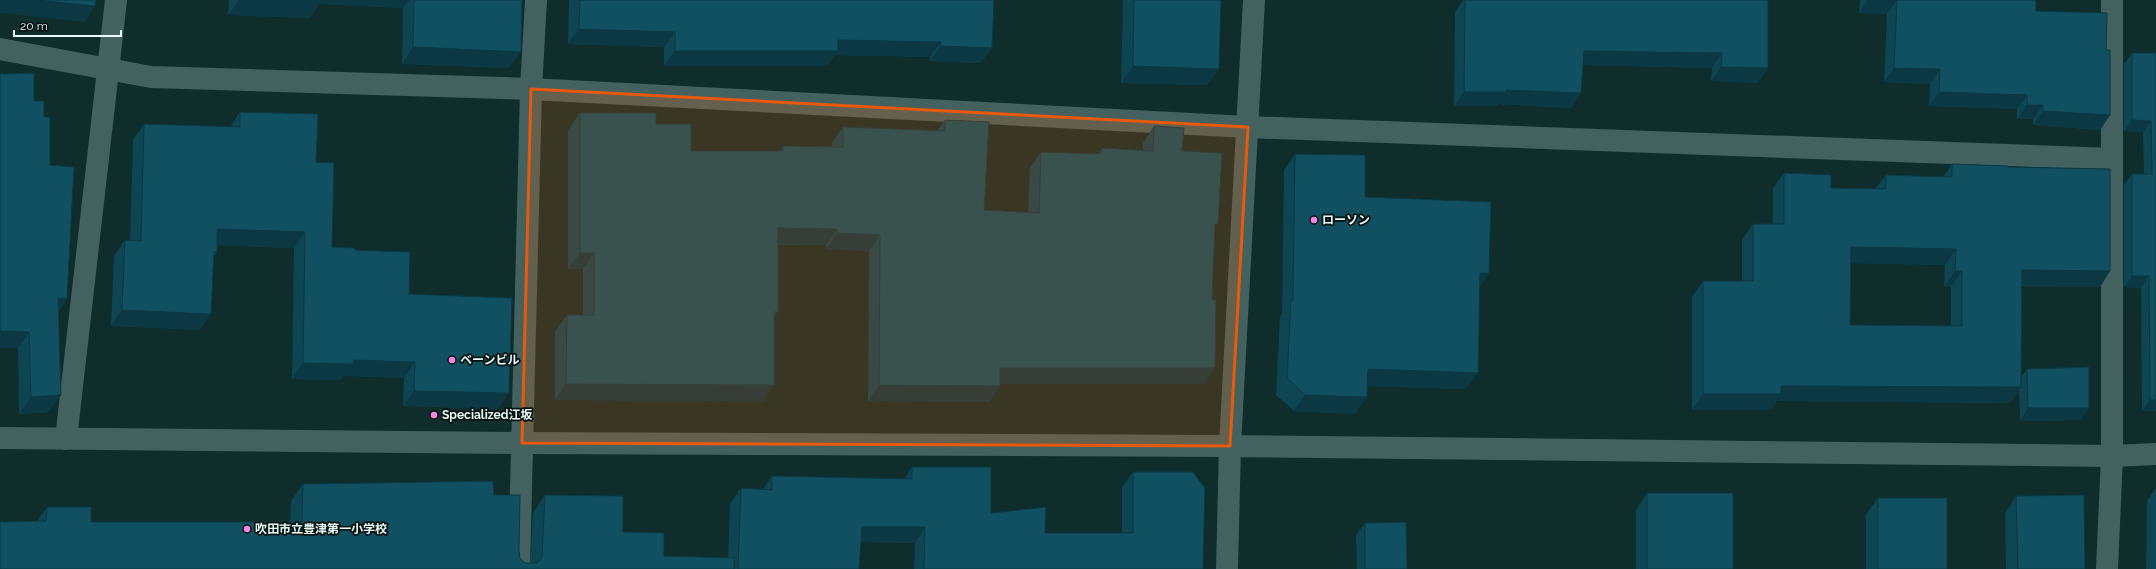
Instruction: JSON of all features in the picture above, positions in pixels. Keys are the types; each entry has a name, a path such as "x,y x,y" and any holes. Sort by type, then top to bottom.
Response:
{"street":[{"path":"66,439 116,0"},
{"path":"519,569 531,89 536,0"},
{"path":"1227,569 1230,446 1254,0"},
{"path":"2106,569 2112,456 2112,0"},
{"path":"0,49 151,77 531,89 1248,127 2112,159"},
{"path":"0,438 522,443 1230,446 2112,456 2156,454"}],"highlighted area":[{"path":"531,89 1248,127 1230,446 522,443"}],"building":[{"path":"35,0 96,0 95,6"},
{"path":"282,0 321,0 321,1"},
{"path":"414,0 522,0 521,52 413,47"},
{"path":"580,0 994,0 992,48 940,46 941,42 838,40 838,51 675,51 675,32 579,29"},
{"path":"1134,0 1221,0 1219,69 1133,66"},
{"path":"1465,0 1768,0 1768,68 1721,67 1722,53 1584,51 1581,93 1506,90 1506,92 1464,92"},
{"path":"1897,0 2036,0 2036,11 2107,13 2106,50 2110,50 2110,115 2043,111 2043,105 2027,105 2027,95 1939,92 1940,69 1894,68"},
{"path":"2132,53 2156,53 2156,400 2150,400 2149,276 2132,276 2132,174 2152,174 2151,121 2132,120"},
{"path":"34,73 34,101 44,101 44,117 50,117 50,165 74,167 67,299 58,298 61,395 31,397 29,332 0,331 0,74"},
{"path":"240,112 318,114 316,162 334,163 332,247 355,248 355,250 410,252 409,294 512,298 509,393 414,391 415,362 353,360 353,364 303,363 305,232 217,229 217,252 214,252 211,314 122,310 125,240 141,241 144,124 240,127"},
{"path":"580,113 656,113 656,124 691,124 691,151 783,151 783,146 843,147 843,127 945,131 945,120 989,122 984,210 1039,213 1041,152 1102,154 1102,148 1153,151 1154,126 1184,128 1182,151 1222,153 1218,224 1215,224 1212,300 1216,300 1215,368 1000,368 1000,386 879,385 880,235 837,233 837,229 778,228 778,312 774,312 774,385 566,384 567,315 594,315 594,253 580,253"},
{"path":"1295,154 1365,155 1365,197 1491,202 1489,273 1480,273 1478,373 1368,369 1367,397 1305,395 1287,378 1291,300 1293,300"},
{"path":"1952,164 2008,167 2110,169 2110,271 2022,270 2021,387 1781,386 1781,394 1703,394 1703,281 1753,281 1753,224 1784,224 1784,173 1831,175 1831,188 1886,189 1886,175 1952,177","holes":["1851,247 1956,249 1955,271 1962,271 1962,326 1850,325"]},
{"path":"2089,367 2089,408 2028,408 2027,369"},
{"path":"912,467 991,467 991,513 1046,507 1045,533 1133,533 1133,472 1193,472 1205,488 1203,569 924,569 925,527 862,527 859,569 738,569 741,488 772,490 772,476 912,479"},
{"name":"吹田市立豊津第一小学校","path":"493,481 494,495 520,495 519,551 520,558 525,563 537,563 542,558 545,495 623,496 623,532 664,533 664,556 734,558 734,569 0,569 0,522 46,521 47,507 91,507 91,522 302,522 303,484"},
{"path":"1647,493 1733,493 1733,569 1647,569"},
{"path":"2084,495 2085,569 2018,569 2016,496"},
{"path":"1878,498 1947,498 1947,569 1878,569"},
{"path":"1406,522 1407,569 1365,569 1365,523"}],"place":[{"name":"ローソン","path":"1314,220"},
{"name":"ベーンビル","path":"452,360"},
{"name":"Specialized江坂","path":"434,415"},
{"name":"吹田市立豊津第一小学校","path":"247,529"}]}
